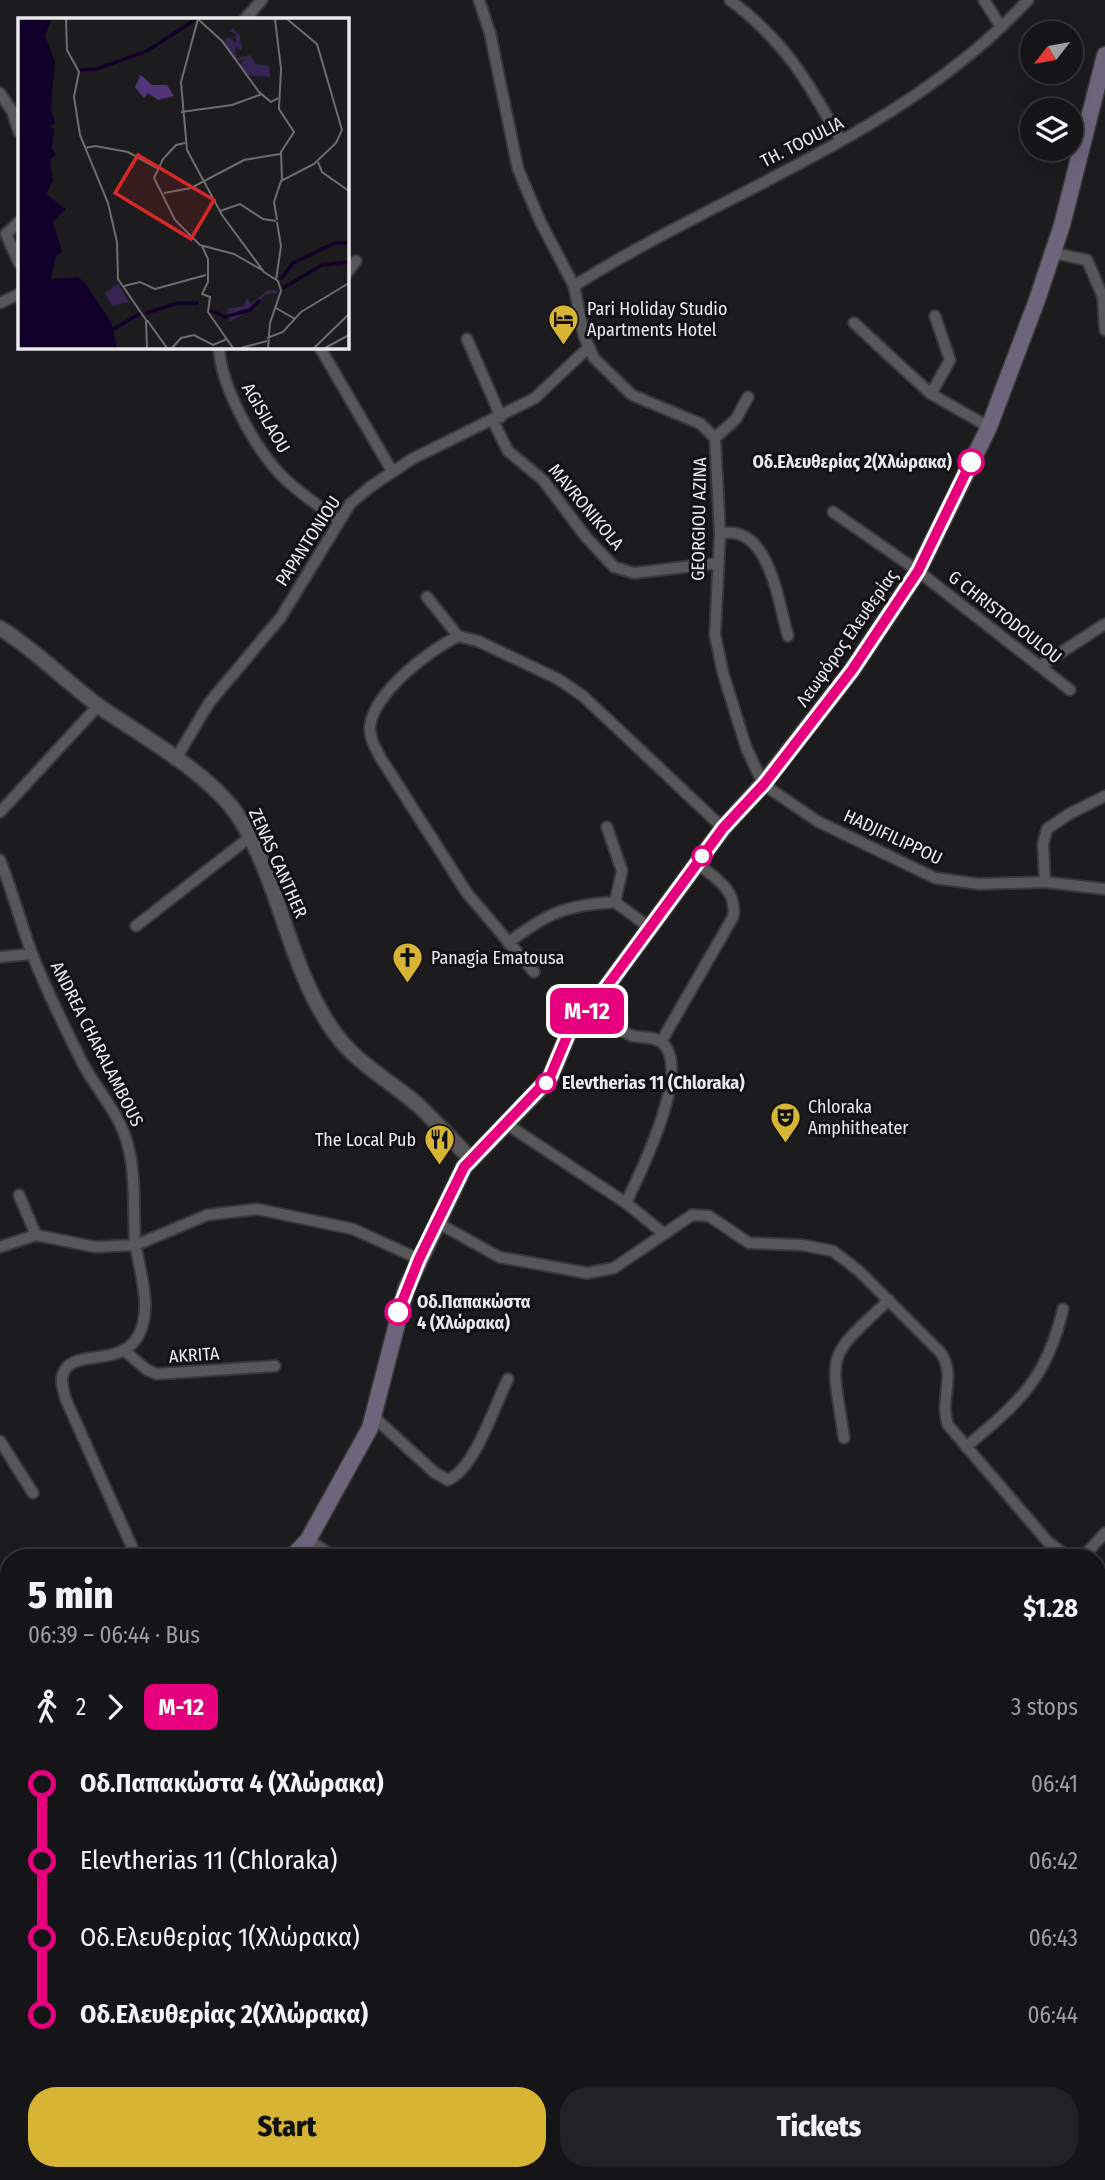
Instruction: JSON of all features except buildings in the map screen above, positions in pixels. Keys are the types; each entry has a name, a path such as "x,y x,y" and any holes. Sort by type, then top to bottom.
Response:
{"main road":[{"name":"Λεωφόρος Ελευθερίας","path":"300,1549 308,1540 374,1417 398,1312 419,1259 470,1158 550,1077 564,1042 723,828 764,784 852,670 918,571 989,427 1053,253 1104,65"}],"street":[{"path":"245,18 262,0"},
{"name":"GEORGIOU AZINA","path":"479,0 490,33 518,169 540,220 574,286 588,348 599,366 632,396 701,424 715,438 720,534 714,621 718,653 746,747 764,784"},
{"path":"730,0 760,22 785,49 841,141"},
{"path":"984,0 1002,27"},
{"name":"TH. TOOULIA","path":"574,286 650,240 841,141 895,107 1002,27 1028,0"},
{"path":"0,93 12,111 18,129"},
{"path":"18,223 6,233 18,260"},
{"path":"1053,253 1087,260 1104,297 1105,330"},
{"path":"348,271 356,261"},
{"path":"0,303 18,294"},
{"path":"930,394 950,360 935,316"},
{"path":"854,323 930,394 989,427"},
{"name":"MAVRONIKOLA","path":"467,339 508,451 542,480 614,568 634,573 718,563"},
{"name":"AGISILAOU","path":"219,348 222,372 229,391 272,465 294,487 338,520"},
{"path":"320,348 392,471"},
{"name":"PAPANTONIOU","path":"174,760 209,703 281,617 338,520 360,495 392,471 452,437 497,419 536,398 588,348"},
{"path":"715,438 736,419 748,397"},
{"name":"G CHRISTODOULOU","path":"833,512 918,571 1070,690"},
{"path":"720,534 734,530 749,537 767,563 788,636"},
{"path":"427,597 458,636 478,641 569,686 723,828"},
{"path":"1040,666 1105,624"},
{"name":"ZENAS CANTHER","path":"0,628 20,641 98,706 144,735 230,805 250,837 312,993 335,1034 354,1055 419,1106 470,1158"},
{"path":"458,636 416,662 397,681 372,718 370,736 380,757 467,893 534,972"},
{"path":"0,812 98,706"},
{"name":"HADJIFILIPPOU","path":"764,784 817,821 922,873 979,884 1045,882 1105,889"},
{"path":"1045,882 1043,844 1047,829 1062,818 1105,796"},
{"path":"607,827 622,871 615,902"},
{"path":"135,926 250,837"},
{"name":"ANDREA CHARALAMBOUS","path":"0,860 32,954 83,1064 115,1112 128,1146 136,1245 145,1295 145,1312 136,1342 124,1350"},
{"path":"661,1042 733,917 733,898 728,890 696,863"},
{"path":"508,943 551,913 579,904 615,902 650,928"},
{"path":"0,957 32,954"},
{"path":"591,1006 626,1033 661,1042 671,1055 673,1073 662,1118 626,1203"},
{"path":"505,1123 626,1203 663,1233"},
{"path":"19,1195 36,1235"},
{"path":"0,1247 36,1235 95,1247 136,1245 207,1215 257,1209 353,1229 419,1259"},
{"path":"438,1223 499,1257 587,1273 614,1268 663,1233 692,1215 701,1214 709,1216 749,1243 822,1248 845,1258 890,1300 945,1359 948,1374 944,1412 948,1424 1048,1542 1058,1549"},
{"path":"844,1438 835,1357 845,1340 890,1300"},
{"path":"967,1447 1008,1411 1041,1373 1052,1351 1063,1309"},
{"path":"124,1350 112,1356 80,1360 69,1366 63,1373 63,1385 66,1400 133,1549"},
{"name":"AKRITA","path":"124,1350 157,1374 275,1366"},
{"path":"374,1417 435,1473 445,1479 452,1479 473,1455 508,1379"},
{"path":"0,1441 33,1493"},
{"path":"1090,1549 1105,1533"},
{"path":"308,1540 322,1549"}],"bus line":[{"name":"M-12","path":"398,1312 419,1259 470,1158 544,1085 554,1071 568,1034 607,986 723,828 764,784 852,670 918,571 971,462"}],"place":[{"name":"Pari Holiday Studio Apartments Hotel","path":"564,346"},
{"name":"Οδ.Ελευθερίας 2(Χλώρακα)","path":"971,462"},
{"name":"Panagia Ematousa","path":"408,985"},
{"name":"Elevtherias 11 (Chloraka)","path":"546,1083"},
{"name":"Chloraka Amphitheater","path":"785,1144"},
{"name":"The Local Pub","path":"439,1167"},
{"name":"Οδ.Παπακώστα 4 (Χλώρακα)","path":"398,1312"}]}
